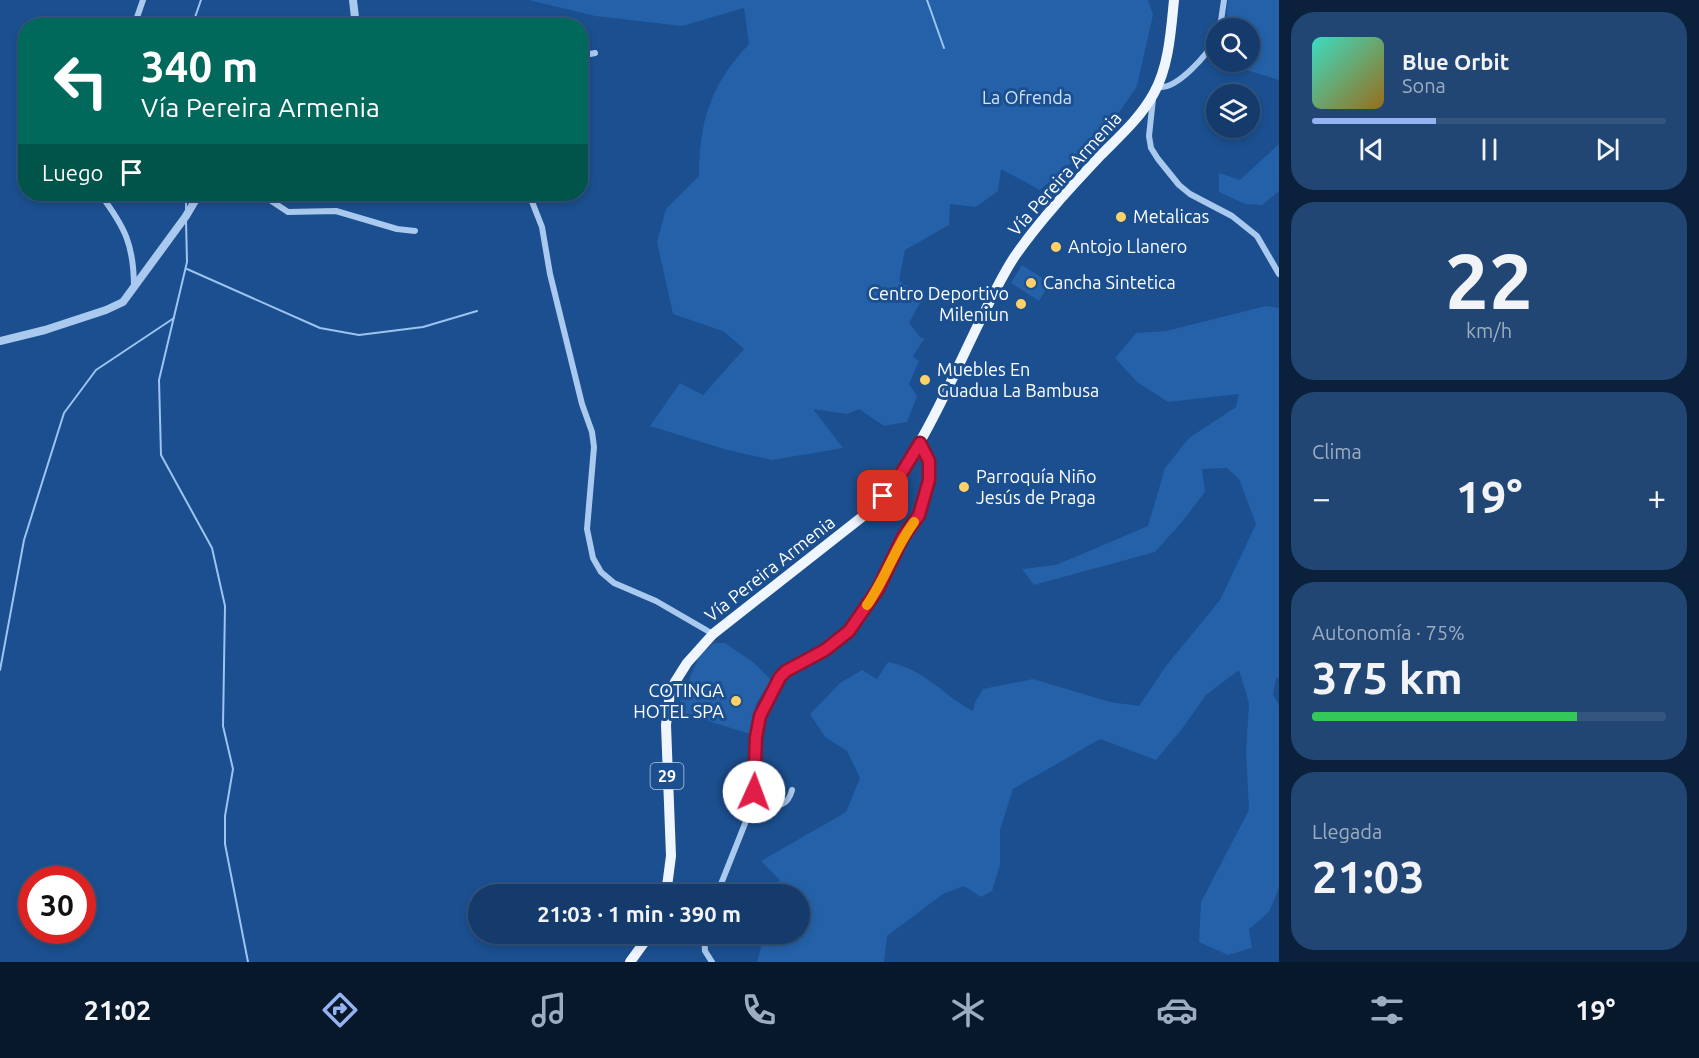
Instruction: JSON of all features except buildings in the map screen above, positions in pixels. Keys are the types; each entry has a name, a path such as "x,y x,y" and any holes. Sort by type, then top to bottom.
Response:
{"main road":[{"name":"Vía Pereira Armenia","path":"667,884 671,856 666,741 668,702 680,672 713,634 861,517 893,485 920,443 1013,258 1038,225 1136,119 1155,91 1166,59 1174,0"},
{"path":"630,962 643,944"}],"street":[{"path":"137,18 143,0"},
{"path":"352,0 355,18"},
{"path":"1221,18 1224,0"},
{"path":"1206,52 1170,86 1155,91 1149,136 1151,148 1179,185 1190,194 1232,216 1257,236 1279,274"},
{"path":"588,55 596,53"},
{"path":"105,201 123,228 134,260 134,288"},
{"path":"0,341 45,330 123,302 195,201"},
{"path":"272,201 288,212 336,211 397,230 415,231"},
{"path":"532,201 542,227 550,274 582,404 592,432 594,447 587,529 594,558 601,572 614,583 656,601 713,634"},
{"path":"721,884 752,806 756,737 760,716 780,677 786,671 825,650 849,631 878,589 903,537 919,515 929,480 929,461 920,443"},
{"path":"752,806 780,805 790,798 792,790"},
{"path":"705,944 705,951 712,962"}],"green space":[{"name":"La Ofrenda","path":"529,0 1148,0 1153,15 1137,86 1106,132 1040,190 1001,169 998,191 976,207 950,204 949,225 905,250 899,281 913,290 920,303 909,323 921,338 925,338 913,356 919,361 909,384 917,396 907,422 884,426 859,409 847,414 813,409 843,448 772,460 724,449 650,426 680,383 703,395 744,349 723,331 673,314 657,242 666,209 699,176 701,138 716,89 749,44 744,8 682,26 595,16"},
{"path":"1228,0 1279,0 1279,80 1253,72 1260,72 1260,18 1226,18"},
{"path":"1279,144 1279,191 1262,205 1245,204 1219,192 1219,173 1240,180"},
{"name":"Cancha Sintetica","path":"1022,265 1050,283 1039,301 1011,283"},
{"path":"1266,306 1279,308 1279,677 1276,679 1273,695 1279,705 1279,888 1269,912 1249,929 1252,948 1228,955 1199,942 1201,902 1249,810 1246,752 1249,703 1239,670 1206,695 1156,760 1100,739 1013,789 1000,830 1000,865 992,891 981,897 964,886 943,894 887,936 884,962 757,962 762,944 810,944 810,884 777,884 780,880 761,861 846,812 860,778 847,751 825,737 810,714 840,683 862,670 877,679 888,662 901,665 923,676 973,711 975,702 983,689 1033,679 1110,702 1139,706 1166,666 1220,600 1256,524 1239,479 1227,468 1202,469 1205,492 1155,552 1034,585 1022,569 1056,565 1148,526 1165,468 1189,438 1236,407 1239,394 1168,402 1137,382 1115,358 1136,333 1166,331"},
{"path":"714,643 725,643 753,662 771,680 756,704 750,734 676,711 699,656"}],"waterway":[{"path":"195,18 201,0"},
{"path":"927,0 944,48"},
{"path":"186,201 186,209"},
{"path":"186,220 187,262 159,380 161,455 212,548 225,606 223,726 233,769 225,816 225,844 248,962"},
{"path":"187,269 320,328 359,335 423,327 477,311"},
{"path":"0,670 24,540 64,413 96,370 174,318"}],"slow traffic":[{"path":"867,605 878,589 903,537 914,522"}],"place":[{"name":"Metalicas","path":"1121,217"},
{"name":"Antojo Llanero","path":"1056,247"},
{"name":"Cancha Sintetica","path":"1031,283"},
{"name":"Centro Deportivo Mileniun","path":"1021,304"},
{"name":"Muebles En Guadua La Bambusa","path":"925,380"},
{"name":"Parroquía Niño Jesús de Praga","path":"964,487"},
{"name":"COTINGA HOTEL SPA","path":"736,701"}],"route":[{"path":"754,792 756,737 760,716 780,677 786,671 825,650 849,631 878,589 903,537 919,515 929,480 929,461 920,443 901,474 883,496"}]}
